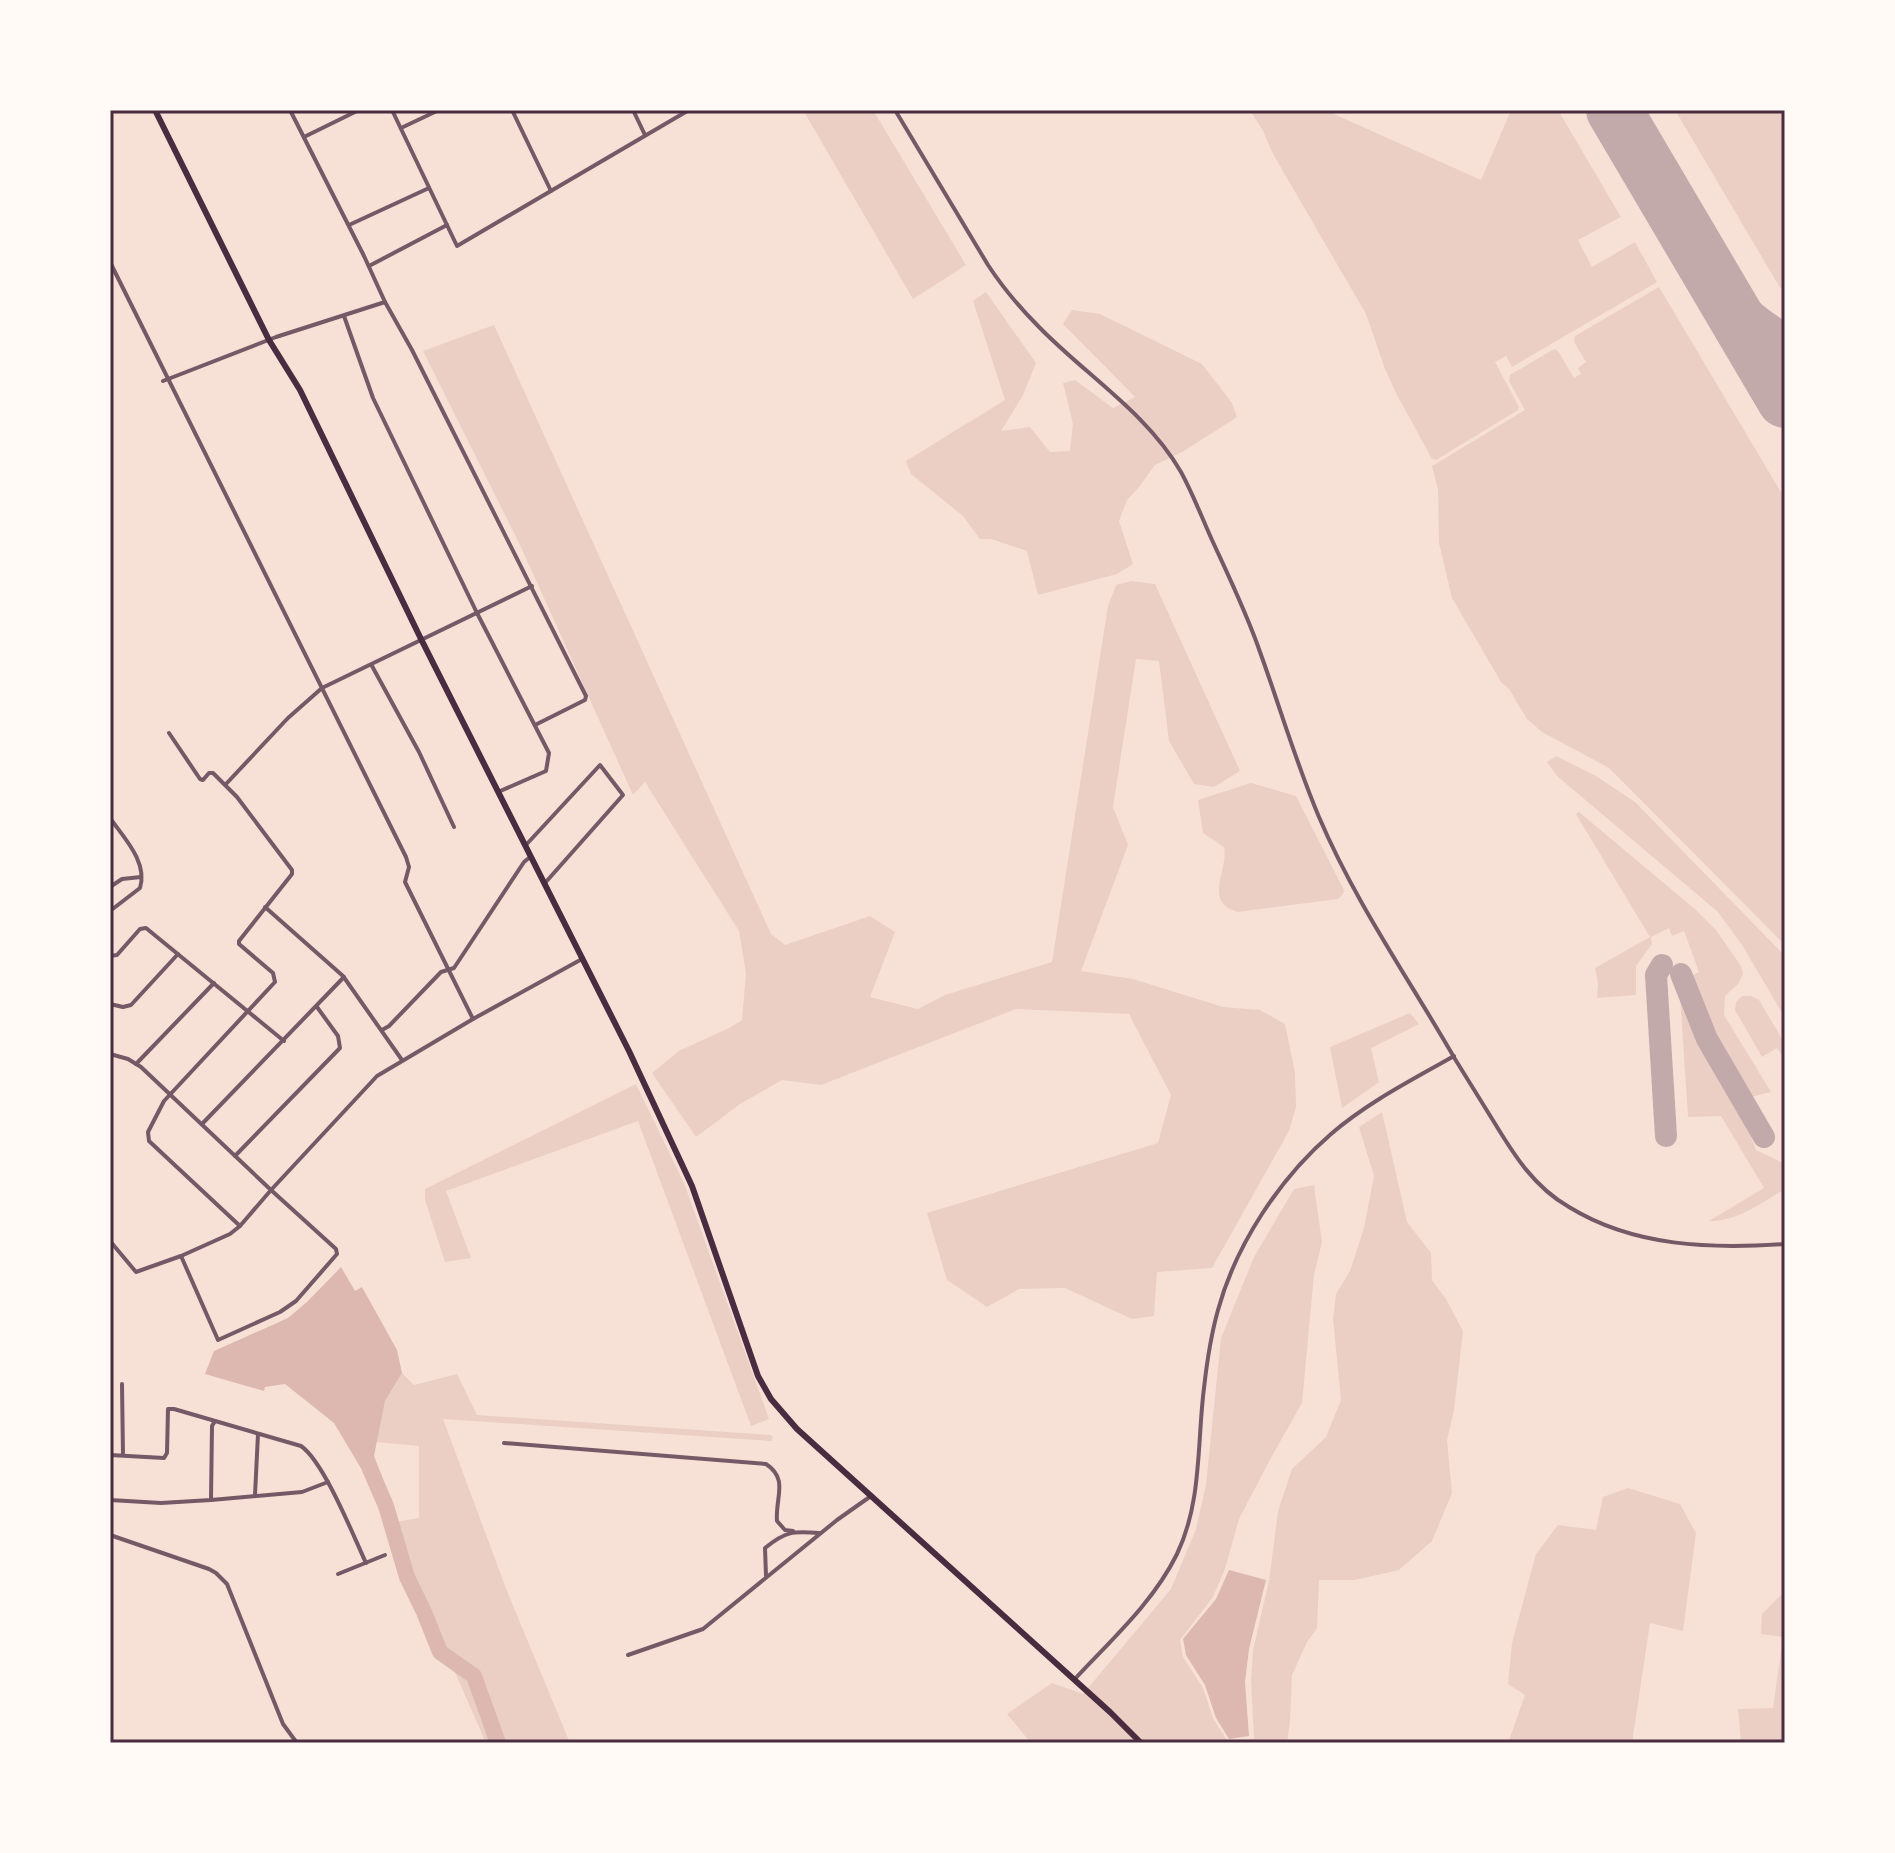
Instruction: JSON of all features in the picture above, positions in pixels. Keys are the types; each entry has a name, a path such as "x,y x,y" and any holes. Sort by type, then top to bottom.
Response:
{"main road":[{"path":"155,110 269,340 300,390 421,639 629,1051 692,1186 758,1376 771,1399 797,1429 1141,1743"}],"street":[{"path":"290,110 586,696 585,700 535,725"},
{"path":"304,137 359,110"},
{"path":"392,110 457,246 689,110"},
{"path":"401,128 439,110"},
{"path":"512,110 551,191"},
{"path":"633,110 645,135"},
{"path":"895,110 998,280 1041,329 1150,430 1181,471 1246,615 1311,796 1336,856 1516,1158 1548,1192 1568,1207 1611,1228 1662,1241 1705,1245 1785,1244"},
{"path":"349,225 429,188"},
{"path":"369,266 447,225"},
{"path":"110,262 166,380 406,857 409,867 405,882 473,1019"},
{"path":"166,380 269,340 385,302"},
{"path":"344,316 373,398 549,753 546,771 498,792"},
{"path":"225,784 288,718 322,688 532,586"},
{"path":"371,665 419,752 454,827"},
{"path":"169,733 200,779 212,773 225,784 292,870 239,941 273,973 275,982 169,1095 148,1132 149,1141 240,1226"},
{"path":"525,846 600,765 623,795 544,883"},
{"path":"110,818 136,856 142,877 140,888 110,911"},
{"path":"382,1030 441,972 454,968 530,857"},
{"path":"110,887 126,877 142,877"},
{"path":"265,907 344,977 402,1060"},
{"path":"110,956 117,955 144,927 284,1041"},
{"path":"110,1004 131,1005 178,954"},
{"path":"110,1241 136,1272 230,1234 377,1076 583,958"},
{"path":"202,1124 344,977"},
{"path":"136,1064 214,983"},
{"path":"235,1156 340,1048 338,1036 317,1007"},
{"path":"110,1054 122,1056 136,1064 336,1249 337,1254 296,1301 280,1312 218,1340 181,1256"},
{"path":"1074,1680 1150,1597 1167,1573 1181,1543 1195,1491 1204,1393 1215,1321 1226,1286 1259,1219 1290,1176 1332,1133 1386,1094 1454,1056"},
{"path":"122,1384 123,1455"},
{"path":"110,1455 164,1458 167,1453 168,1409 301,1446 328,1482 366,1563"},
{"path":"211,1500 212,1426 215,1421"},
{"path":"255,1496 258,1434"},
{"path":"504,1443 766,1464 780,1479 777,1521 785,1530 821,1533"},
{"path":"110,1500 161,1503 211,1500 302,1492 328,1482"},
{"path":"628,1655 703,1629 871,1496"},
{"path":"766,1577 765,1548 793,1531"},
{"path":"110,1535 209,1569 222,1577 283,1724 297,1743"},
{"path":"338,1574 385,1555"}],"shaded area":[{"path":"803,110 873,110 966,265 913,299"},
{"path":"1250,110 1325,110 1481,180 1511,110 1558,110 1621,217 1578,240 1592,267 1635,242 1657,282 1512,367 1506,356 1495,362 1518,410 1436,460 1432,459 1385,369 1366,314"},
{"path":"1675,110 1785,110 1785,293 1779,286"},
{"path":"1659,287 1785,499 1785,945 1609,768 1542,732 1527,719 1509,689 1501,682 1452,598 1439,543 1438,490 1432,466 1525,410 1509,381 1510,375 1554,349 1574,378 1581,374 1578,368 1586,362 1574,342 1575,336"},
{"path":"986,292 1036,363 1023,395 1001,431 1030,427 1050,452 1070,451 1073,424 1063,383 1075,380 1113,408 1135,397 1063,324 1072,310 1100,314 1202,364 1232,403 1237,417 1184,451 1155,465 1127,500 1119,521 1133,564 1117,574 1038,595 1027,551 991,539 980,539 963,516 911,474 906,461 1005,400 973,301"},
{"path":"494,325 771,934 785,945 870,916 895,932 870,997 918,1009 945,995 1052,962 1108,606 1116,585 1131,581 1155,584 1240,771 1214,787 1194,784 1169,741 1159,661 1136,659 1113,807 1128,845 1081,971 1133,979 1223,1007 1260,1010 1285,1024 1295,1073 1296,1107 1289,1131 1212,1268 1157,1272 1154,1316 1132,1319 1065,1288 1019,1289 987,1307 947,1280 927,1213 1158,1143 1171,1095 1129,1014 1016,1009 821,1085 782,1080 740,1104 696,1137 652,1073 679,1051 742,1020 746,973 739,931 645,782 633,795 520,545 423,351"},
{"path":"1556,756 1596,776 1635,802 1785,956 1785,1018 1742,945 1718,912 1557,776 1547,762"},
{"path":"1251,783 1296,796 1344,890 1338,899 1238,912 1221,901 1219,884 1224,847 1203,833 1198,800"},
{"path":"1579,812 1696,910 1716,930 1741,966 1743,974 1738,984 1725,996 1724,1015 1771,1092 1751,1097 1716,1037 1691,976 1699,972 1684,931 1672,936 1669,928 1651,937 1652,944 1636,966 1636,995 1597,998 1595,968 1650,937 1576,814"},
{"path":"1680,996 1697,1039 1744,1119 1756,1150 1785,1164 1785,1189 1730,1218 1709,1221 1764,1188 1721,1116 1688,1117"},
{"path":"1742,996 1759,1000 1785,1044 1785,1060 1777,1048 1762,1057 1735,1010 1736,1002"},
{"path":"1410,1013 1419,1024 1371,1048 1379,1082 1342,1108 1330,1047"},
{"path":"636,1084 684,1183 769,1419 751,1426 638,1121 446,1191 471,1258 445,1262 425,1200 425,1189"},
{"path":"1382,1112 1407,1222 1431,1253 1432,1280 1463,1331 1454,1410 1447,1440 1452,1493 1432,1541 1399,1570 1355,1580 1319,1580 1317,1628 1292,1675 1287,1743 1031,1743 1007,1714 1052,1683 1083,1694 1171,1589 1196,1529 1206,1485 1221,1338 1254,1257 1294,1189 1314,1185 1322,1242 1314,1275 1302,1403 1239,1519 1225,1569 1213,1597 1180,1640 1183,1657 1203,1688 1213,1718 1228,1742 1254,1739 1253,1650 1269,1581 1278,1511 1292,1469 1326,1437 1341,1400 1333,1319 1336,1294 1350,1271 1364,1228 1374,1176 1359,1127"},
{"path":"341,1267 355,1291 362,1287 397,1350 402,1373 385,1401 374,1456 383,1487 374,1490 334,1423 285,1384 265,1387 264,1391 205,1374 214,1351 288,1318"},
{"path":"402,1373 414,1385 457,1374 477,1415 771,1435 773,1438 771,1441 443,1419 507,1591 570,1743 486,1743 415,1581 394,1522 419,1518 419,1446 376,1442 385,1401"},
{"path":"1628,1488 1680,1504 1696,1533 1683,1631 1650,1623 1632,1743 1508,1743 1525,1695 1508,1684 1512,1643 1536,1554 1558,1525 1596,1530 1603,1497"},
{"path":"1229,1570 1266,1580 1249,1649 1245,1682 1249,1736 1229,1739 1216,1718 1205,1685 1186,1655 1183,1639 1216,1599"},
{"path":"1785,1591 1785,1743 1741,1743 1738,1709 1773,1708 1783,1637 1761,1634 1762,1614"}],"waterway":[{"path":"370,1469 386,1506 407,1577 440,1652 474,1676 498,1743"}],"taxiway":[{"path":"1696,249 1736,296 1785,334"},
{"path":"1662,965 1656,975 1666,1136"},
{"path":"1681,974 1707,1039 1764,1137"}],"runway":[{"path":"1614,110 1785,400"}]}
